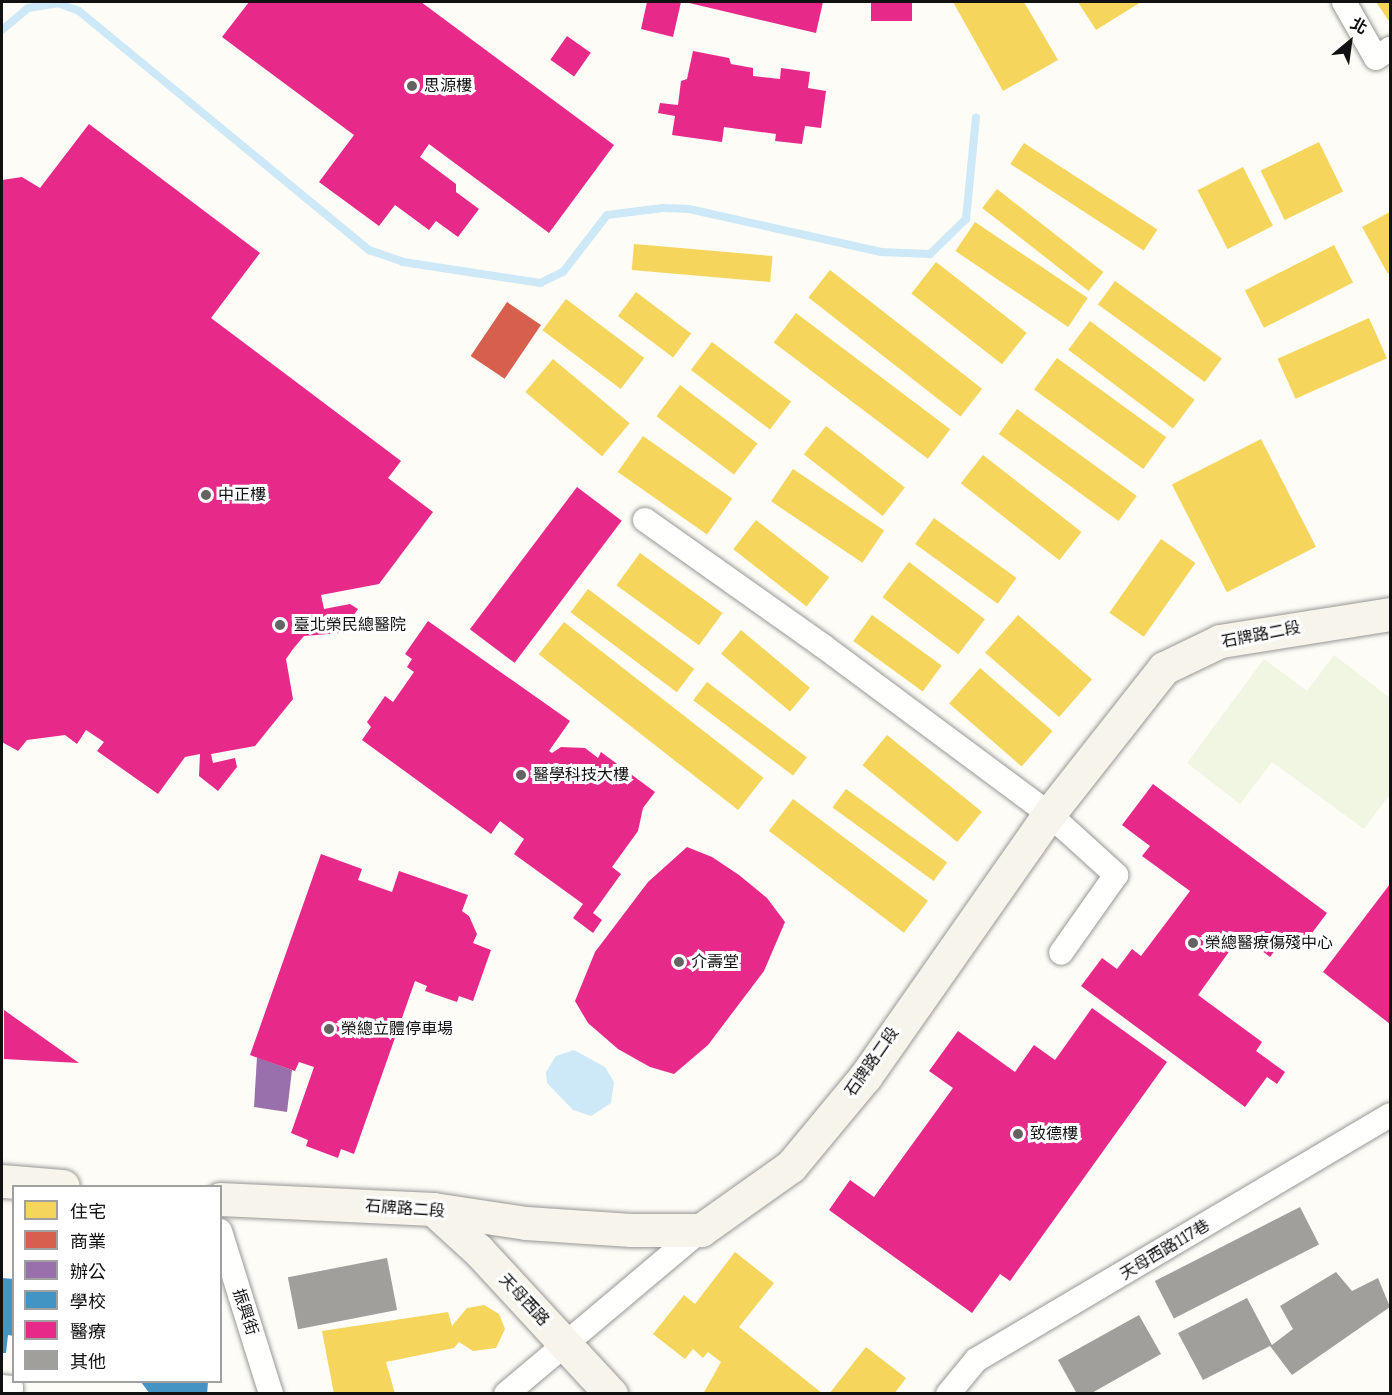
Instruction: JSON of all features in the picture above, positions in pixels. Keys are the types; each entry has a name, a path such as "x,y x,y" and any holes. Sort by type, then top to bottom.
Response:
{"street":[{"path":"1344,2 1383,53"},
{"path":"645,520 824,646 1049,814 1116,874 1061,953"},
{"name":"石牌路二段","path":"222,1199 433,1209 526,1222 631,1230 701,1230 791,1166 865,1077 1049,814 1164,668 1220,640 1390,614"},
{"name":"天母西路117巷","path":"948,1394 976,1360 1390,1114"},
{"path":"2,1181 51,1185"},
{"name":"天母西路","path":"433,1209 480,1251 611,1394"},
{"path":"506,1394 701,1230"},
{"name":"振興街","path":"222,1237 271,1394"},
{"path":"2,1387 11,1388 10,1394"}],"green space":[{"path":"1334,655 1390,698 1390,794 1364,829 1272,762 1240,804 1187,763 1264,659 1307,691"}],"water":[{"path":"574,1050 605,1067 614,1082 611,1103 591,1116 573,1110 547,1083 546,1072 556,1056"}],"building: 住宅":[{"path":"953,2 1024,2 1058,60 1003,91"},
{"path":"1078,2 1141,2 1096,30"},
{"path":"1376,2 1390,2 1389,21"},
{"path":"1319,142 1343,191 1285,220 1261,170"},
{"path":"1024,143 1157,230 1144,251 1010,164"},
{"path":"1243,167 1273,226 1228,249 1198,190"},
{"path":"997,189 1103,272 1089,291 982,208"},
{"path":"1390,212 1390,272 1388,274 1362,227"},
{"path":"975,222 1088,298 1068,327 955,251"},
{"path":"634,244 772,256 770,282 632,270"},
{"path":"1334,245 1353,282 1264,328 1245,290"},
{"path":"936,262 1027,333 1002,364 911,294"},
{"path":"830,270 982,389 961,416 808,298"},
{"path":"1115,281 1222,359 1205,382 1098,304"},
{"path":"636,292 691,334 673,357 618,316"},
{"path":"566,299 644,358 621,389 543,330"},
{"path":"796,313 950,429 928,459 774,343"},
{"path":"1369,318 1387,358 1296,399 1278,359"},
{"path":"1090,321 1195,400 1173,429 1068,350"},
{"path":"712,342 791,402 770,430 691,370"},
{"path":"1057,358 1166,437 1143,469 1034,390"},
{"path":"553,359 630,423 602,456 525,392"},
{"path":"680,385 757,443 734,475 657,416"},
{"path":"1017,409 1137,496 1119,521 999,434"},
{"path":"826,426 905,488 883,516 804,454"},
{"path":"643,436 732,499 707,535 618,472"},
{"path":"1261,439 1316,547 1227,592 1172,484"},
{"path":"983,455 1082,532 1059,560 961,483"},
{"path":"793,469 884,531 862,563 771,501"},
{"path":"934,518 1017,578 998,604 915,544"},
{"path":"756,520 829,577 807,606 733,549"},
{"path":"1161,539 1195,563 1144,637 1109,613"},
{"path":"640,553 723,613 699,645 616,585"},
{"path":"909,562 985,619 958,654 883,597"},
{"path":"588,589 694,669 677,692 571,612"},
{"path":"872,615 942,666 923,691 853,641"},
{"path":"1018,615 1092,679 1059,717 985,653"},
{"path":"564,622 763,778 738,810 539,654"},
{"path":"741,630 810,688 790,712 721,654"},
{"path":"980,668 1052,731 1022,766 949,703"},
{"path":"707,682 807,757 793,776 693,700"},
{"path":"887,735 982,812 957,842 862,765"},
{"path":"846,789 947,862 934,881 832,808"},
{"path":"793,799 928,901 904,933 769,831"},
{"path":"735,1252 774,1283 739,1327 823,1394 703,1394 721,1362 708,1352 703,1358 693,1349 685,1359 653,1334 684,1295 695,1304"},
{"path":"484,1305 499,1314 505,1329 496,1348 473,1351 459,1342 454,1348 386,1362 395,1394 334,1394 322,1331 448,1312 452,1326 467,1308"},
{"path":"866,1347 906,1378 894,1394 829,1394"}],"building: 商業":[{"path":"507,302 541,325 505,379 471,356"}],"building: 辦公":[{"path":"257,1057 292,1070 287,1112 254,1107"}],"building: 學校":[{"path":"2,1278 12,1279 12,1336 8,1335 6,1353 2,1353"},
{"path":"142,1383 208,1383 207,1394 150,1394"}],"building: 醫療":[{"name":"思源樓","path":"249,2 421,2 614,145 549,233 429,144 420,157 456,184 456,192 479,209 458,237 436,221 429,230 395,205 379,226 319,182 354,135 222,37"},
{"path":"647,2 681,2 673,37 641,29"},
{"path":"685,2 823,2 816,33"},
{"path":"871,2 912,2 912,21 871,21"},
{"path":"567,36 591,53 574,76 550,60"},
{"path":"693,51 729,58 731,64 753,68 753,76 780,79 781,68 810,72 808,88 826,91 821,128 805,126 802,144 775,141 776,134 724,127 722,142 672,135 675,116 658,113 660,103 678,105 681,81 687,79"},
{"name":"中正樓","path":"89,124 260,253 211,318 401,461 388,478 433,512 379,584 321,595 324,609 350,604 358,609 341,633 304,636 293,649 286,659 293,699 255,746 211,754 213,763 235,758 237,767 218,791 199,776 200,754 185,757 158,794 97,751 104,742 86,730 77,744 65,735 27,740 18,751 2,742 2,180 22,177 40,188"},
{"path":"577,487 622,521 515,663 470,629"},
{"name":"醫學科技大樓","path":"428,621 570,721 549,751 552,753 561,747 585,748 598,758 601,752 655,792 643,808 638,831 612,867 621,874 593,913 602,920 593,933 573,918 583,904 514,854 524,839 500,821 491,834 362,740 371,727 367,722 385,696 393,702 414,672 407,667 412,659 405,654"},
{"name":"榮總醫療傷殘中心","path":"1153,784 1327,913 1300,949 1284,938 1270,957 1241,935 1198,995 1262,1042 1256,1051 1285,1072 1277,1084 1267,1077 1245,1107 1081,986 1102,958 1117,969 1132,949 1141,956 1190,891 1142,856 1150,846 1122,825"},
{"name":"介壽堂","path":"687,847 712,857 739,875 767,898 785,922 764,971 708,1045 674,1074 650,1067 618,1049 588,1023 575,1001 595,952 648,882"},
{"name":"榮總立體停車場","path":"321,854 362,869 358,880 392,892 399,871 468,895 462,911 469,916 477,934 473,943 491,950 473,1001 459,996 457,1002 425,991 427,986 415,981 354,1154 341,1149 338,1158 306,1146 308,1140 291,1133 314,1067 299,1062 295,1071 250,1055"},
{"path":"1390,884 1390,1024 1323,972"},
{"name":"致德樓","path":"1092,1008 1167,1062 1010,1281 1000,1274 972,1313 829,1210 850,1180 874,1197 953,1088 929,1071 958,1031 1015,1072 1034,1045 1055,1060"},
{"path":"4,1010 79,1063 4,1059"}],"building: 其他":[{"path":"1300,1207 1319,1244 1174,1318 1155,1281"},
{"path":"387,1258 397,1310 298,1329 288,1277"},
{"path":"1336,1272 1352,1291 1378,1278 1390,1307 1292,1375 1270,1346 1203,1380 1178,1333 1247,1298 1272,1345 1293,1329 1280,1306"},
{"path":"1139,1315 1161,1354 1090,1394 1077,1394 1058,1360"}],"waterway":[{"path":"2,30 28,8 58,3 79,11 369,250 403,262 540,283 563,272 607,215 663,208 689,209 881,252 930,254 966,219 976,117"}],"place":[{"name":"思源樓","path":"412,86"},
{"name":"中正樓","path":"206,495"},
{"name":"臺北榮民總醫院","path":"280,625"},
{"name":"醫學科技大樓","path":"521,775"},
{"name":"榮總醫療傷殘中心","path":"1193,943"},
{"name":"介壽堂","path":"679,962"},
{"name":"榮總立體停車場","path":"329,1029"},
{"name":"致德樓","path":"1018,1134"}]}
